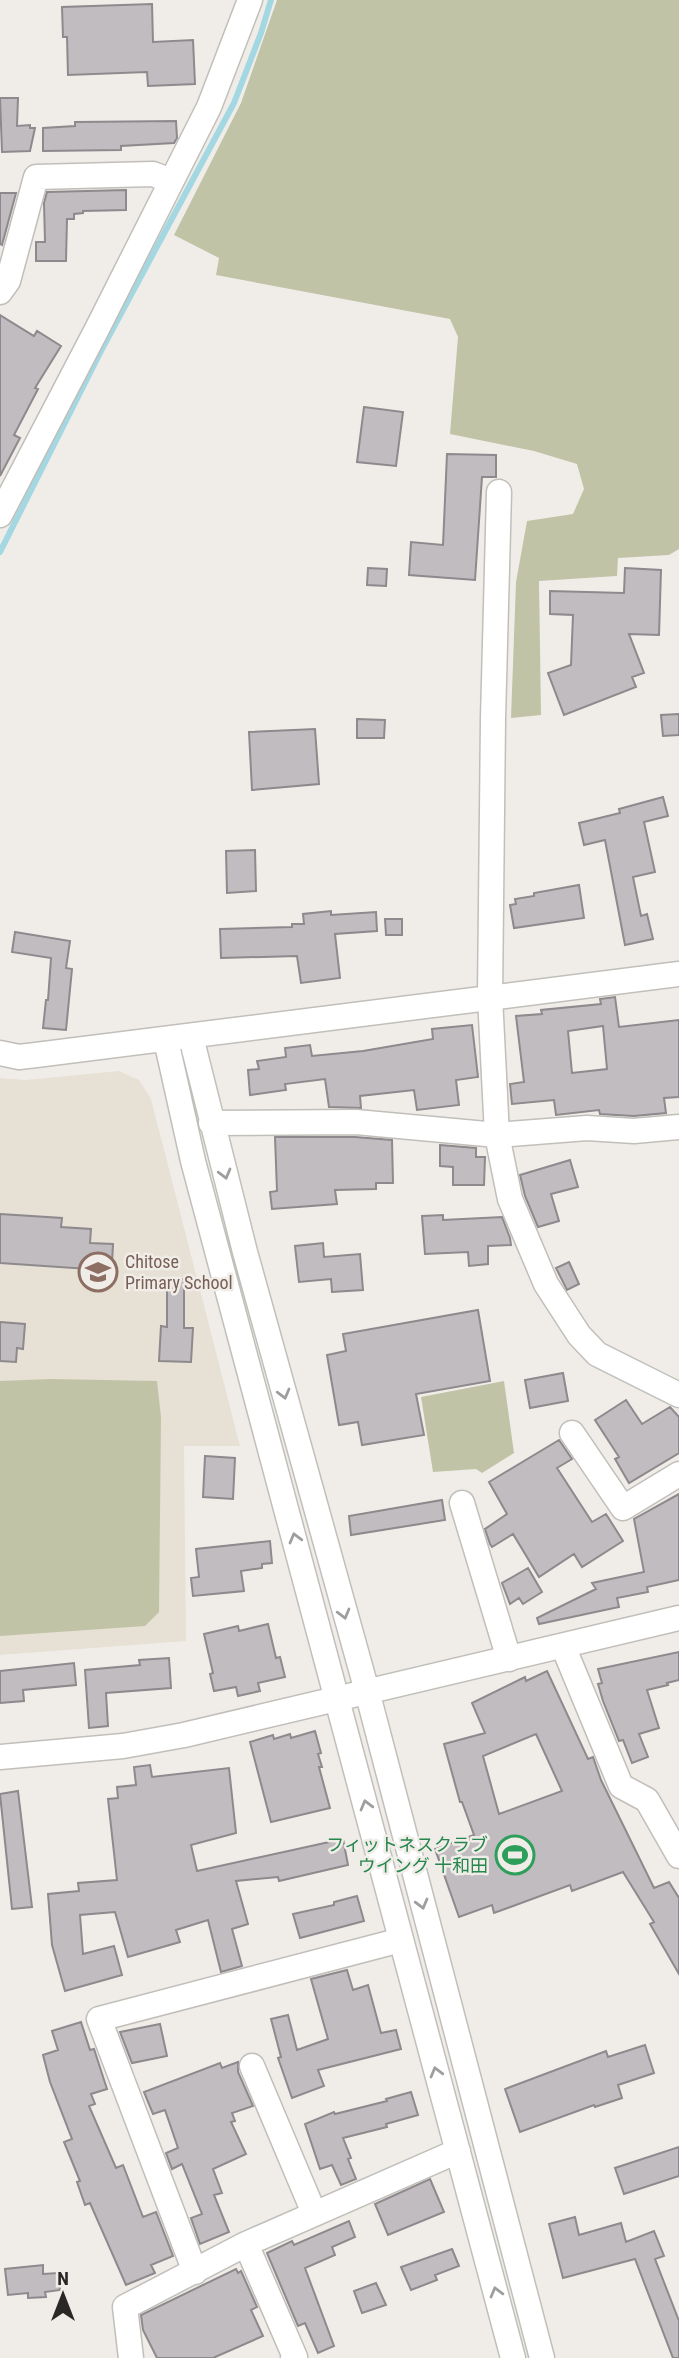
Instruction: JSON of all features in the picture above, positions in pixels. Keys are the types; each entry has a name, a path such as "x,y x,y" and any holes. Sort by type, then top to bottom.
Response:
{"street":[{"path":"1,512 209,107 250,0"},
{"path":"0,292 8,281 36,177 153,174 172,181"},
{"path":"499,492 490,998 497,1135 510,1199 546,1284 573,1326 597,1354 679,1395"},
{"path":"0,1053 19,1056 166,1040 679,974"},
{"path":"191,1037 211,1123 367,1691 542,2358"},
{"path":"166,1040 193,1161 513,2358"},
{"path":"211,1123 356,1122 497,1135 587,1128 634,1131 679,1127"},
{"path":"572,1433 623,1508 679,1474"},
{"path":"461,1503 509,1659"},
{"path":"0,1757 123,1746 184,1735 679,1618"},
{"path":"563,1646 621,1786 647,1800 679,1856"},
{"path":"195,2272 99,2019 401,1940"},
{"path":"252,2066 314,2213"},
{"path":"131,2358 125,2307 246,2244 458,2151"},
{"path":"246,2244 295,2357 293,2358"}],"shaded area":[{"name":"Chitose Primary School","path":"119,1071 139,1080 151,1099 240,1446 184,1446 186,1641 0,1655 0,1078 26,1080"}],"green space":[{"path":"277,0 679,0 679,549 669,555 618,558 617,576 539,581 541,715 511,718 516,582 527,521 573,514 584,489 577,464 534,451 450,434 458,337 450,319 216,275 219,258 174,235 241,103"},
{"path":"0,1381 157,1381 161,1417 159,1612 145,1626 0,1636"},
{"path":"504,1381 514,1453 482,1473 476,1469 433,1472 421,1397"}],"building":[{"path":"152,4 153,42 193,40 195,84 148,86 147,72 68,75 67,37 63,37 62,7"},
{"path":"0,98 18,98 17,126 30,125 30,128 35,128 30,151 2,152"},
{"path":"176,121 177,138 174,143 121,146 121,150 43,151 43,128 75,126 75,122"},
{"path":"126,190 126,210 83,211 74,214 74,219 67,219 66,261 36,261 36,242 45,242 44,203 47,192"},
{"path":"0,193 16,193 2,245 0,244"},
{"path":"0,315 34,336 37,331 61,346 35,388 38,389 14,435 20,438 0,476"},
{"path":"364,407 403,412 396,466 357,462"},
{"path":"447,454 496,455 496,477 482,477 475,580 409,575 411,542 443,545"},
{"path":"368,568 387,569 386,586 367,585"},
{"path":"625,568 661,570 659,635 629,634 644,673 632,677 636,687 564,715 548,673 571,665 573,615 550,614 550,591 624,593"},
{"path":"679,714 679,735 663,736 661,715"},
{"path":"357,719 385,720 384,738 357,738"},
{"path":"315,729 319,784 252,790 249,732"},
{"path":"663,797 668,816 644,822 655,872 633,877 641,916 647,914 653,939 625,945 605,840 584,845 579,823 620,813 619,809"},
{"path":"255,850 256,891 227,893 226,851"},
{"path":"579,885 584,918 514,928 510,905 516,904 515,899"},
{"path":"331,911 331,915 376,912 377,931 335,934 340,978 301,983 297,956 221,958 220,929 292,927 292,924 304,924 303,914"},
{"path":"385,919 402,919 402,935 386,935"},
{"path":"15,932 70,941 66,968 72,969 66,1030 43,1028 51,958 12,952"},
{"path":"615,997 619,1027 679,1020 679,1097 664,1098 666,1113 634,1116 600,1114 599,1110 556,1115 554,1100 512,1104 510,1084 524,1082 516,1016 542,1014 541,1010 601,1004 600,999","holes":["603,1026 607,1069 572,1073 568,1031"]},
{"path":"472,1025 478,1077 456,1080 459,1105 417,1110 414,1090 360,1096 361,1108 329,1107 325,1079 285,1084 286,1090 250,1095 248,1070 259,1069 257,1061 286,1057 285,1048 310,1045 312,1056 363,1051 433,1039 432,1029"},
{"path":"275,1137 392,1140 393,1183 376,1183 376,1189 335,1190 337,1204 272,1209 270,1192 277,1191"},
{"path":"440,1145 476,1148 476,1157 485,1157 484,1185 453,1185 453,1167 440,1166"},
{"path":"570,1160 578,1187 551,1194 559,1221 538,1227 525,1196 520,1175"},
{"path":"0,1214 62,1218 61,1227 91,1229 90,1243 113,1244 112,1264 88,1263 88,1269 0,1263"},
{"path":"443,1215 443,1220 502,1217 511,1245 488,1246 488,1264 469,1266 468,1252 425,1254 422,1216"},
{"path":"323,1243 324,1257 360,1254 363,1290 332,1292 331,1279 299,1282 295,1246"},
{"path":"569,1262 579,1284 567,1290 556,1268"},
{"path":"167,1279 184,1279 184,1328 193,1328 191,1362 159,1361 161,1326 167,1327"},
{"path":"478,1310 490,1381 416,1394 424,1435 362,1445 358,1422 339,1425 327,1355 346,1351 343,1334"},
{"path":"0,1322 25,1324 23,1349 17,1348 16,1362 0,1361"},
{"path":"563,1373 568,1401 530,1408 525,1380"},
{"path":"626,1400 642,1424 670,1407 679,1417 679,1453 629,1483 615,1459 619,1457 595,1420"},
{"path":"559,1440 572,1459 557,1468 592,1522 606,1514 623,1541 582,1567 574,1554 539,1577 513,1534 492,1547 490,1544 485,1529 507,1514 489,1482"},
{"path":"205,1456 235,1458 233,1499 203,1497"},
{"path":"679,1494 679,1580 647,1587 648,1592 617,1598 619,1607 539,1624 537,1618 596,1589 592,1583 644,1572 634,1519"},
{"path":"442,1500 445,1520 351,1535 349,1516"},
{"path":"270,1541 272,1563 262,1564 262,1568 241,1571 244,1591 193,1596 191,1578 199,1577 196,1549"},
{"path":"528,1568 542,1592 523,1604 519,1598 510,1604 502,1583"},
{"path":"268,1624 276,1658 280,1657 285,1677 258,1683 260,1691 238,1696 236,1687 214,1691 210,1674 213,1673 204,1634 238,1626 239,1631"},
{"path":"679,1652 679,1680 647,1690 659,1728 639,1734 648,1757 632,1763 623,1740 619,1741 603,1701 598,1684 602,1683 598,1669"},
{"path":"169,1658 171,1688 106,1693 108,1726 89,1728 85,1670 140,1665 139,1660"},
{"path":"74,1663 76,1685 23,1690 24,1701 0,1703 0,1671"},
{"path":"547,1671 588,1759 593,1757 601,1780 654,1888 669,1882 679,1898 679,1974 650,1924 654,1922 623,1872 572,1891 570,1885 494,1913 492,1905 459,1917 435,1849 474,1835 460,1802 444,1744 485,1733 472,1703 525,1677 526,1681","holes":["536,1734 562,1791 499,1814 483,1756"]},
{"path":"315,1731 321,1753 318,1754 322,1767 319,1767 330,1808 271,1822 250,1742 273,1735 274,1739 290,1734 291,1738"},
{"path":"150,1765 152,1777 229,1768 236,1833 191,1845 197,1871 343,1839 348,1865 279,1881 278,1877 236,1881 248,1924 232,1929 242,1966 221,1972 208,1920 176,1930 180,1942 128,1957 115,1912 80,1915 83,1954 114,1946 122,1975 65,1991 52,1945 48,1894 79,1891 78,1883 117,1880 108,1799 118,1798 117,1787 136,1785 134,1767"},
{"path":"18,1791 32,1907 12,1909 0,1794"},
{"path":"357,1896 364,1921 300,1938 293,1914 334,1905 334,1902"},
{"path":"347,1970 353,1990 368,1985 381,2033 396,2030 401,2049 318,2070 324,2086 292,2098 278,2058 281,2057 271,2019 288,2015 297,2050 328,2039 311,1979"},
{"path":"81,2022 90,2050 94,2049 107,2089 91,2094 95,2104 89,2106 116,2168 123,2165 143,2217 156,2212 173,2256 151,2265 155,2273 126,2285 90,2203 85,2205 77,2182 80,2181 64,2142 72,2139 50,2082 43,2055 58,2050 52,2031"},
{"path":"160,2024 167,2056 132,2063 120,2032"},
{"path":"645,2045 654,2073 618,2085 622,2098 595,2107 594,2105 520,2132 505,2089 606,2051 608,2057"},
{"path":"238,2062 238,2072 253,2106 232,2113 235,2121 231,2122 246,2154 213,2169 222,2193 214,2195 229,2232 200,2244 191,2218 202,2214 182,2164 172,2169 166,2153 178,2148 165,2110 153,2114 144,2092 220,2063 222,2068"},
{"path":"411,2092 418,2115 386,2124 387,2127 343,2138 356,2179 341,2185 332,2165 320,2169 305,2124 334,2112 335,2114 387,2101 386,2099"},
{"path":"679,2147 679,2176 624,2194 615,2168"},
{"path":"430,2179 444,2212 388,2235 375,2204"},
{"path":"575,2217 579,2235 621,2223 626,2242 654,2231 664,2256 655,2259 679,2321 679,2358 673,2358 635,2259 563,2278 549,2224"},
{"path":"349,2221 355,2237 332,2247 335,2255 305,2268 334,2346 318,2353 305,2323 298,2326 267,2253 292,2241 294,2245"},
{"path":"452,2249 459,2266 435,2275 437,2280 411,2290 401,2267"},
{"path":"43,2265 43,2274 58,2273 60,2290 45,2292 46,2297 28,2298 28,2293 8,2295 5,2269"},
{"path":"236,2269 238,2273 241,2271 257,2307 251,2310 263,2336 213,2358 157,2358 143,2330 141,2315"},
{"path":"376,2283 386,2305 362,2313 354,2291"}],"waterway":[{"path":"0,552 102,349 234,103 271,0"}],"place":[{"name":"Chitose Primary School","path":"98,1272"},
{"name":"フィットネスクラブ ウイング 十和田","path":"515,1855"}]}
